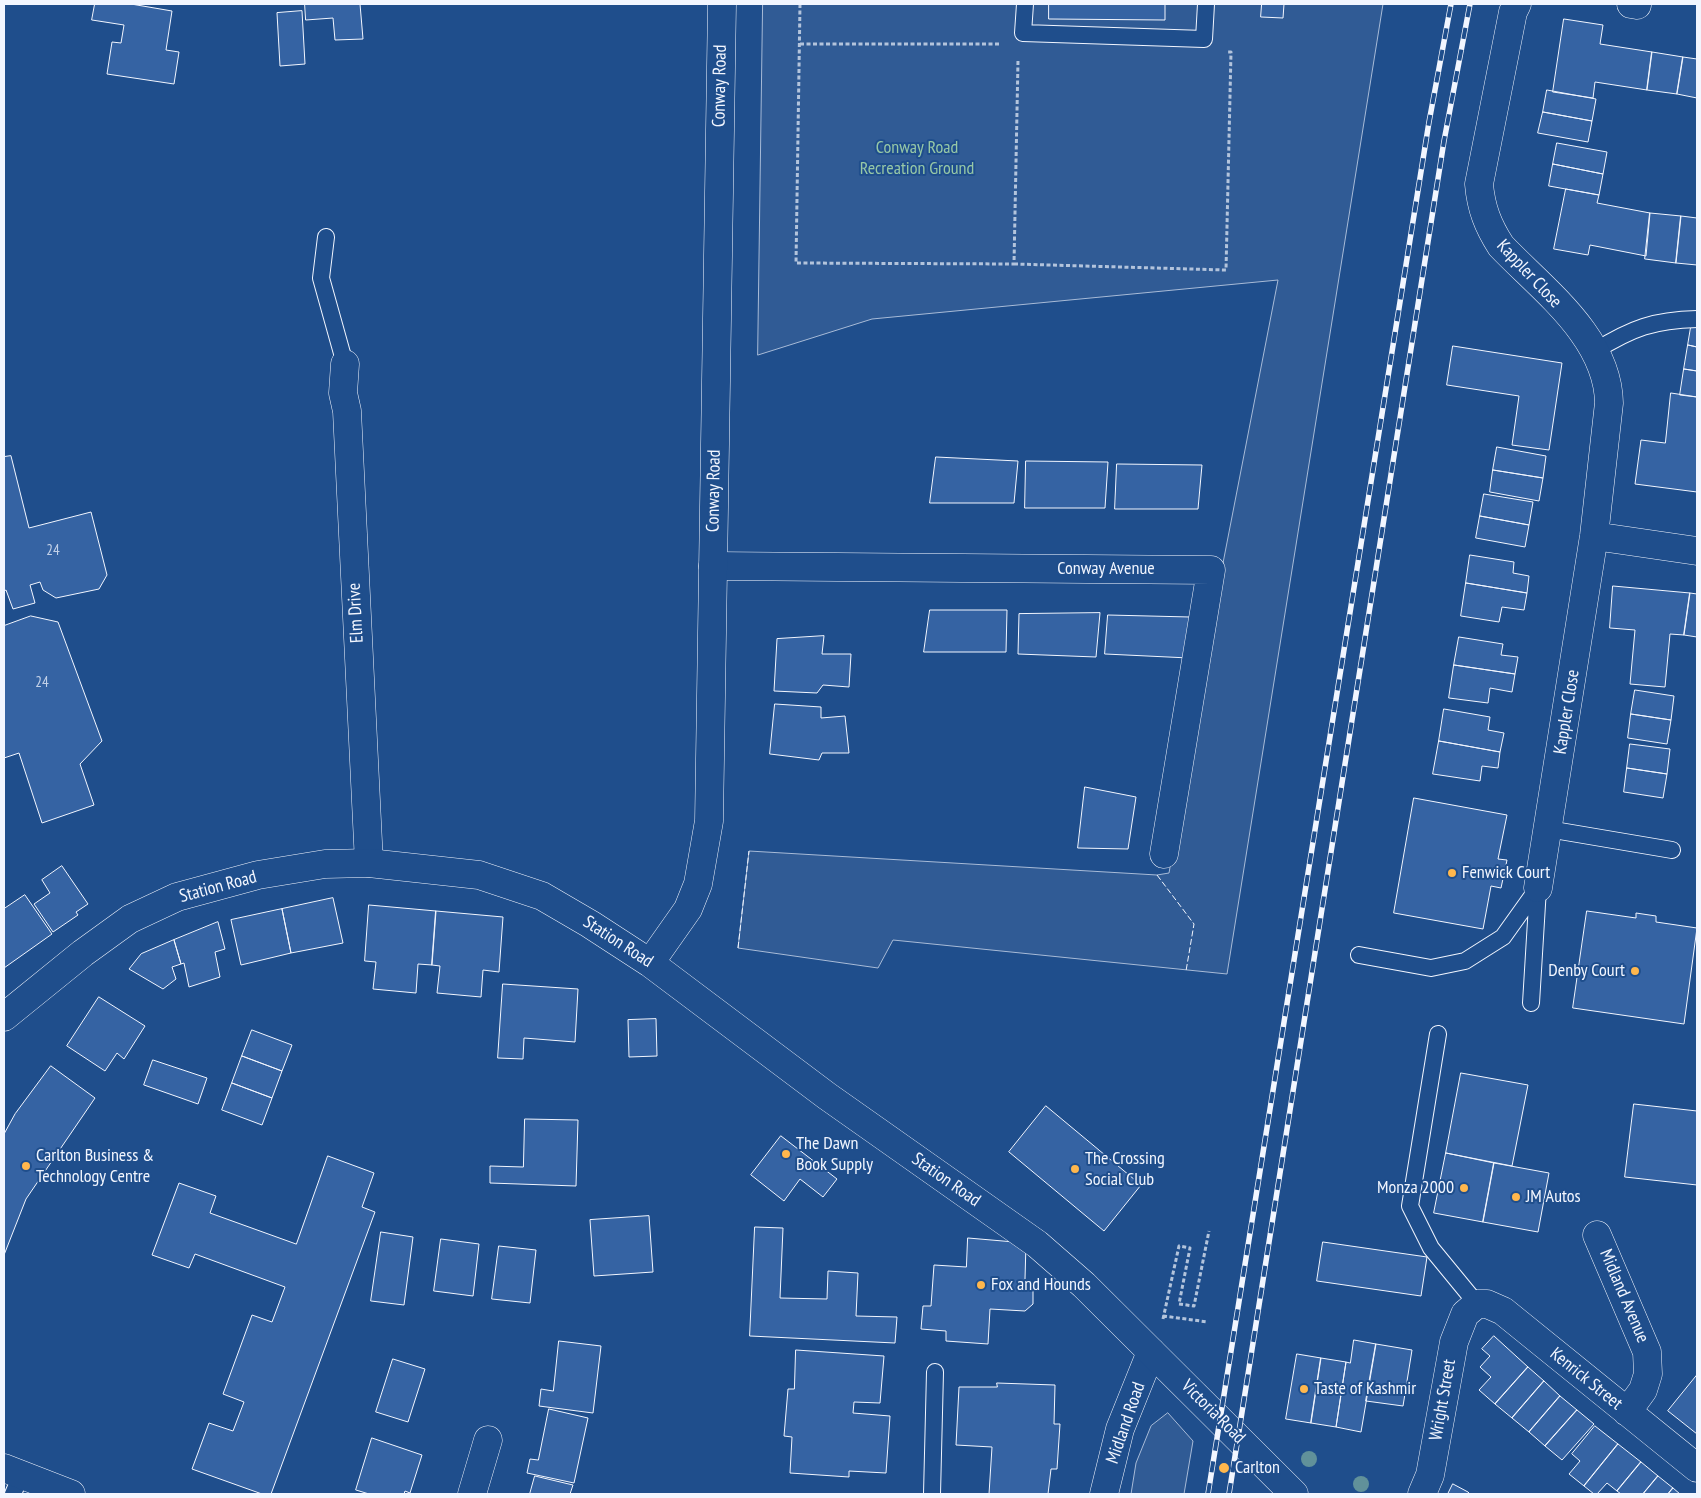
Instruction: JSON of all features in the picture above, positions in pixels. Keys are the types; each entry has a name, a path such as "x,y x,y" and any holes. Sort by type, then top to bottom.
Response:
{"street":[{"name":"Conway Road","path":"650,963 688,908 698,884 706,849 709,821 722,4"},
{"name":"Kappler Close","path":"1517,4 1513,12 1479,184 1481,204 1490,230 1501,246 1582,329 1603,364 1609,385 1609,403 1594,536 1538,888"},
{"name":"Elm Drive","path":"345,364 343,393 347,411 369,863"},
{"path":"1594,536 1697,551"},
{"name":"Conway Avenue","path":"712,566 1211,570 1164,854"},
{"name":"Station Road","path":"4,1017 83,953 130,919 177,897 258,875 325,864 369,863 479,875 542,896 590,924 650,963 827,1096 1037,1244 1084,1285 1151,1352"},
{"name":"Midland Avenue","path":"1597,1235 1647,1352 1648,1374 1643,1390 1627,1412"},
{"name":"Kenrick Street","path":"1474,1306 1487,1304 1503,1311 1697,1468"},
{"name":"Wright Street","path":"1422,1494 1430,1475 1458,1326 1474,1306"},
{"name":"Midland Road","path":"1104,1494 1120,1429 1151,1352"},
{"name":"Victoria Road","path":"1151,1352 1220,1418 1294,1494"},
{"path":"472,1494 488,1440"},
{"path":"13,1479 71,1494"}],"lane":[{"path":"1024,4 1023,33 1204,39 1206,4"},
{"path":"326,237 321,278 345,364"},
{"path":"1595,351 1624,334 1667,319 1697,319"},
{"path":"1548,829 1672,850"},
{"path":"1359,955 1431,968 1465,961 1502,937 1538,888"},
{"path":"1531,1003 1538,888"},
{"path":"1438,1034 1410,1206 1431,1248 1474,1306"},
{"path":"932,1494 935,1372"}],"path":[{"path":"800,4 796,264 1014,264 1226,270 1231,52 1221,51"},
{"path":"800,44 1008,44"},
{"path":"1014,264 1018,53"},
{"path":"1151,1352 1164,1316 1179,1246 1190,1248 1179,1304 1194,1306 1209,1231"},
{"path":"1164,1316 1208,1322"}],"shaded area":[{"name":"Conway Road Recreation Ground","path":"763,4 1383,4 1227,974 893,940 878,968 738,948 749,851 1157,875 1169,873 1223,563 1278,280 872,319 758,355"},
{"path":"1168,1413 1193,1441 1184,1494 1131,1494 1136,1463 1151,1426"}],"building":[{"path":"95,4 131,4 172,11 166,50 179,52 174,84 107,74 112,42 121,43 124,25 92,20"},
{"path":"305,4 360,4 363,39 335,40 333,18 306,20"},
{"path":"1049,4 1165,4 1165,20 1049,19"},
{"path":"1262,4 1284,4 1283,18 1261,17"},
{"path":"302,11 305,64 280,66 277,13"},
{"path":"1564,19 1603,25 1600,44 1652,52 1647,90 1595,82 1593,98 1553,92"},
{"path":"1652,52 1683,57 1677,94 1647,90"},
{"path":"1683,57 1697,59 1697,98 1677,94"},
{"path":"1547,90 1596,99 1592,121 1543,112"},
{"path":"1543,112 1592,121 1588,142 1538,133"},
{"path":"1557,143 1607,152 1603,174 1553,164"},
{"path":"1553,164 1603,174 1599,195 1549,186"},
{"path":"1566,189 1599,195 1597,203 1650,213 1646,256 1590,245 1588,255 1554,249"},
{"path":"1650,213 1681,216 1676,263 1645,259"},
{"path":"1681,216 1697,218 1697,265 1676,263"},
{"path":"1692,321 1697,322 1697,347 1688,345"},
{"path":"1688,345 1697,347 1697,371 1684,369"},
{"path":"1453,346 1562,363 1549,450 1512,445 1519,396 1447,385"},
{"path":"1684,369 1697,371 1697,397 1680,395"},
{"path":"1671,393 1697,397 1697,492 1635,484 1641,440 1665,443"},
{"path":"1497,447 1546,456 1543,478 1493,470"},
{"path":"11,456 29,528 91,512 107,575 99,589 56,598 43,590 40,582 30,585 35,603 13,609 6,590 4,591 4,457"},
{"path":"936,457 1018,461 1014,503 930,503"},
{"path":"1026,461 1108,462 1105,508 1025,508"},
{"path":"1117,464 1202,465 1198,509 1115,509"},
{"path":"1493,470 1543,478 1539,501 1490,492"},
{"path":"1484,494 1533,502 1529,525 1480,516"},
{"path":"1480,516 1529,525 1525,547 1476,538"},
{"path":"1470,555 1514,562 1513,573 1529,576 1527,593 1466,583"},
{"path":"1466,583 1527,593 1524,610 1502,607 1499,622 1461,616"},
{"path":"1613,586 1690,593 1684,635 1670,634 1665,687 1630,684 1635,630 1610,628"},
{"path":"1690,593 1697,594 1697,637 1684,635"},
{"path":"930,610 1007,610 1006,652 924,652"},
{"path":"1100,613 1096,657 1018,654 1019,614"},
{"path":"1108,615 1190,617 1189,658 1105,654"},
{"path":"31,616 58,622 102,741 80,764 94,805 42,823 19,753 4,758 4,626"},
{"path":"824,636 822,654 851,654 849,687 823,685 817,693 774,691 777,639"},
{"path":"1459,637 1503,644 1501,655 1518,657 1515,674 1454,665"},
{"path":"1454,665 1515,674 1512,692 1490,688 1488,703 1449,698"},
{"path":"1635,690 1674,696 1671,720 1631,714"},
{"path":"775,704 821,707 821,718 845,716 849,753 822,753 819,760 770,754"},
{"path":"1444,709 1490,717 1488,730 1504,733 1500,752 1439,741"},
{"path":"1631,714 1671,720 1667,744 1628,738"},
{"path":"1439,741 1500,752 1498,768 1482,766 1480,781 1433,774"},
{"path":"1630,744 1670,749 1667,774 1627,768"},
{"path":"1627,768 1667,774 1663,798 1624,792"},
{"path":"1085,787 1136,797 1128,849 1078,848"},
{"name":"Fenwick Court","path":"1414,798 1507,815 1498,859 1507,860 1501,888 1491,886 1483,929 1394,913"},
{"path":"62,866 88,904 76,912 78,915 53,932 34,904 50,893 42,880"},
{"path":"25,895 52,934 4,968 4,909"},
{"path":"333,898 343,943 291,953 282,909"},
{"path":"369,905 436,911 432,965 418,964 416,993 373,989 376,962 365,961"},
{"path":"282,909 291,953 241,965 231,920"},
{"path":"436,911 503,917 499,972 483,970 481,997 437,993 440,966 432,965"},
{"name":"Denby Court","path":"1587,911 1636,918 1636,913 1656,916 1656,922 1697,928 1684,1024 1573,1008"},
{"path":"218,922 225,949 215,952 220,977 189,987 184,963 181,964 174,940"},
{"path":"174,940 181,964 172,967 176,979 163,989 129,969 141,954"},
{"path":"503,984 578,989 575,1042 524,1038 523,1059 498,1058"},
{"path":"99,997 145,1026 124,1059 117,1053 105,1071 67,1046"},
{"path":"656,1019 657,1056 629,1057 628,1020"},
{"path":"252,1030 292,1045 282,1071 242,1056"},
{"path":"242,1056 282,1071 272,1098 232,1083"},
{"path":"153,1060 207,1078 198,1104 144,1085"},
{"name":"Carlton Business & Technology Centre","path":"51,1066 95,1098 26,1199 4,1255 4,1134 15,1114"},
{"path":"1461,1073 1528,1085 1512,1166 1446,1153"},
{"path":"232,1083 272,1098 262,1125 222,1110"},
{"path":"1634,1104 1697,1111 1697,1185 1625,1177"},
{"name":"The Crossing Social Club","path":"1046,1106 1141,1185 1104,1231 1009,1152"},
{"path":"525,1119 578,1120 576,1186 490,1183 490,1166 523,1167"},
{"name":"The Dawn Book Supply","path":"781,1136 837,1179 823,1197 800,1179 784,1201 751,1175"},
{"name":"Monza 2000","path":"1446,1153 1494,1163 1483,1222 1434,1213"},
{"path":"328,1156 374,1173 362,1207 375,1212 271,1494 262,1494 192,1469 209,1423 233,1431 244,1402 223,1394 252,1315 272,1322 285,1287 195,1254 189,1268 152,1255 179,1183 216,1196 210,1213 296,1244"},
{"name":"JM Autos","path":"1494,1163 1549,1173 1538,1232 1483,1222"},
{"path":"649,1216 653,1272 594,1276 590,1220"},
{"path":"755,1227 783,1228 780,1298 827,1299 828,1271 858,1273 856,1316 897,1317 895,1343 750,1336"},
{"path":"381,1232 413,1237 404,1305 371,1301"},
{"name":"Fox and Hounds","path":"968,1238 1026,1243 1025,1279 1033,1291 1033,1304 1025,1311 990,1309 988,1344 946,1341 946,1331 921,1329 923,1306 931,1306 934,1265 966,1267"},
{"path":"441,1239 479,1244 473,1296 434,1291"},
{"path":"1323,1242 1427,1257 1421,1296 1317,1281"},
{"path":"499,1246 536,1250 530,1303 492,1299"},
{"path":"1494,1336 1528,1367 1495,1404 1479,1390 1491,1377 1480,1367 1490,1356 1482,1349"},
{"path":"1354,1340 1376,1344 1361,1432 1336,1427 1346,1362 1350,1363"},
{"path":"559,1341 601,1346 593,1413 539,1406 541,1389 553,1391"},
{"path":"1376,1344 1412,1350 1403,1406 1366,1401"},
{"path":"796,1350 884,1356 880,1403 854,1402 853,1413 890,1416 886,1473 849,1471 849,1477 790,1473 792,1437 784,1436 788,1389 794,1389"},
{"name":"Taste of Kashmir","path":"1297,1354 1321,1358 1311,1423 1286,1419"},
{"path":"1321,1358 1346,1362 1336,1427 1311,1423"},
{"path":"393,1359 425,1369 408,1422 376,1412"},
{"path":"1528,1367 1544,1381 1512,1418 1495,1404"},
{"path":"1697,1375 1697,1434 1668,1411"},
{"path":"1544,1381 1560,1396 1529,1432 1512,1418"},
{"path":"997,1383 1055,1385 1054,1424 1060,1424 1057,1469 1051,1469 1048,1494 989,1494 992,1447 956,1445 959,1387 997,1387"},
{"path":"1560,1396 1577,1410 1545,1446 1529,1432"},
{"path":"549,1409 588,1418 574,1483 527,1473 530,1459 538,1460"},
{"path":"1577,1410 1594,1424 1562,1460 1545,1446"},
{"path":"1595,1426 1618,1444 1584,1486 1569,1474 1580,1461 1572,1454"},
{"path":"372,1438 422,1455 410,1493 405,1491 404,1494 369,1494 356,1490"},
{"path":"1618,1444 1641,1462 1617,1491 1607,1483 1597,1494 1594,1494 1584,1486"},
{"path":"1641,1462 1658,1476 1643,1494 1621,1494 1617,1491"},
{"path":"535,1476 573,1485 570,1494 530,1494"},
{"path":"1658,1476 1673,1488 1668,1494 1643,1494"},
{"path":"1453,1484 1468,1492 1470,1494 1448,1494"},
{"path":"1673,1488 1680,1494 1668,1494"}],"railway":[{"path":"1208,1494 1429,122 1451,4"},
{"path":"1229,1494 1444,141 1470,4"}],"fence":[{"path":"738,948 749,851"},
{"path":"1157,875 1194,924 1186,971"}],"place":[{"name":"Fenwick Court","path":"1452,873"},
{"name":"Denby Court","path":"1635,971"},
{"name":"The Dawn Book Supply","path":"786,1154"},
{"name":"Carlton Business & Technology Centre","path":"26,1166"},
{"name":"The Crossing Social Club","path":"1075,1169"},
{"name":"Monza 2000","path":"1464,1188"},
{"name":"JM Autos","path":"1516,1197"},
{"name":"Fox and Hounds","path":"981,1285"},
{"name":"Taste of Kashmir","path":"1304,1389"},
{"name":"Carlton","path":"1224,1468"}]}
